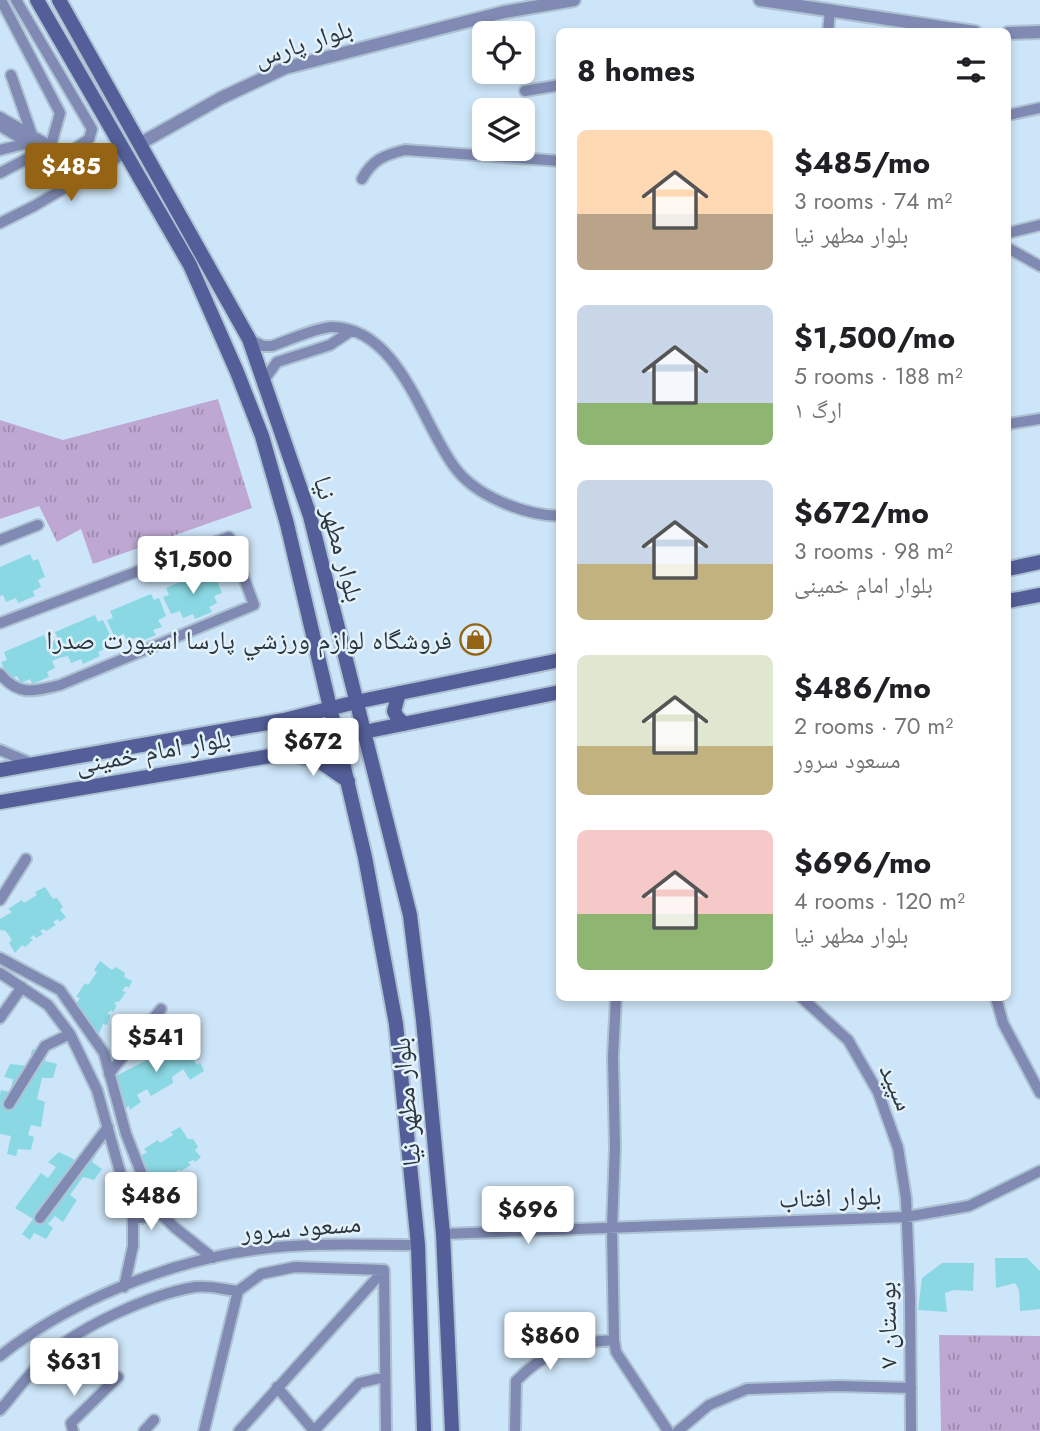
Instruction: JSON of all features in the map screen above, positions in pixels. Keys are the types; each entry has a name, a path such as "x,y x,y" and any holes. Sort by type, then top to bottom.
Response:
{"main road":[{"name":"بلوار مطهر نیا","path":"37,0 190,265 262,436 287,524 348,781 378,919 396,1024 418,1245 424,1431"},
{"name":"بلوار مطهر نیا","path":"59,0 249,339 310,516 410,915 443,1234 452,1431"},
{"path":"237,372 258,361"},
{"path":"1011,568 1040,562"},
{"path":"1011,600 1040,595"},
{"name":"بلوار امام خمینی","path":"0,770 284,720 356,702 556,661"},
{"path":"399,693 394,711 404,724"},
{"name":"بلوار امام خمینی","path":"0,802 288,753 364,732 556,693"},
{"path":"284,720 294,727 297,735 297,742 288,753 319,761 348,781"}],"street":[{"path":"0,173 46,148 61,113 1,0"},
{"path":"16,0 92,129 89,139 61,159"},
{"name":"بلوار پارس","path":"141,143 221,98 285,68 504,12 574,0"},
{"path":"760,0 947,28"},
{"path":"828,28 830,11"},
{"path":"1011,33 1040,32"},
{"path":"11,75 30,139"},
{"path":"525,91 556,86"},
{"path":"1011,114 1040,108"},
{"path":"0,117 30,139"},
{"path":"0,126 46,148 51,157 61,159 86,176"},
{"path":"0,150 30,139"},
{"path":"362,179 369,165 386,155 405,150 556,161"},
{"path":"0,223 125,153"},
{"path":"1011,232 1040,225"},
{"path":"1011,250 1040,266"},
{"path":"249,339 263,346 272,346 332,326 366,335 382,349 407,381 454,467 488,497 543,516 556,516"},
{"path":"264,380 277,362 330,345 352,331"},
{"path":"1011,424 1040,419"},
{"path":"0,540 38,525"},
{"path":"0,623 229,537 254,605 60,685 28,693 7,683 0,674"},
{"path":"0,750 33,764"},
{"path":"0,900 26,859"},
{"path":"0,958 60,990 104,1053 127,1134 155,1208 213,1258"},
{"path":"0,973 48,1006 70,1034 97,1090 133,1218 134,1245 124,1287"},
{"path":"0,1018 22,987"},
{"path":"616,1001 612,1228 614,1340 616,1352 668,1431"},
{"name":"سپید","path":"805,1001 848,1040 878,1092 898,1148 906,1217"},
{"path":"997,1001 1003,1023 1040,1093"},
{"path":"110,1074 161,1009"},
{"path":"9,1104 45,1046 70,1034"},
{"path":"40,1219 108,1126"},
{"name":"بلوار افتاب","path":"443,1234 906,1217 970,1206 1040,1171"},
{"path":"133,1218 148,1216 155,1208"},
{"name":"بوستان ۷","path":"906,1217 911,1431"},
{"name":"مسعود سرور","path":"0,1356 49,1323 124,1287 170,1269 254,1250 318,1244 418,1245"},
{"path":"204,1431 238,1291 261,1274 295,1267 383,1270"},
{"path":"383,1270 386,1431"},
{"path":"239,1431 383,1270"},
{"path":"0,1410 49,1355 78,1334 108,1318 167,1294 198,1287 238,1291"},
{"path":"515,1431 516,1381 533,1364 559,1349 614,1340"},
{"path":"73,1431 71,1423 118,1377"},
{"path":"277,1387 314,1431 359,1383 385,1377"},
{"path":"678,1431 709,1405 747,1390 911,1388"},
{"path":"144,1431 154,1420"}],"green space":[{"path":"218,399 252,508 93,564 81,529 57,542 39,506 0,519 0,420 63,440"},
{"path":"939,1335 1040,1336 1040,1431 941,1431"}],"building":[{"path":"30,554 33,561 38,559 45,577 38,580 41,587 33,591 35,596 18,603 16,598 6,602 3,595 0,596 0,567"},
{"path":"207,570 210,577 215,575 222,593 214,596 217,603 209,607 212,612 195,619 193,614 183,618 180,611 171,614 163,597 169,595 166,588"},
{"path":"151,594 154,600 159,598 166,616 158,620 162,627 153,630 156,635 139,642 137,637 127,642 124,634 115,638 107,620 113,618 110,611"},
{"path":"95,615 98,622 103,620 111,637 103,641 106,648 98,652 100,656 83,664 81,659 71,663 68,656 59,658 52,661 55,668 47,672 49,677 32,684 30,679 21,683 17,676 9,680 1,662 7,660 4,652 44,635 47,642 58,639 55,632"},
{"path":"45,887 53,899 57,898 63,907 60,910 66,917 60,922 58,919 53,922 56,925 46,931 40,931 43,934 36,938 34,935 30,938 33,940 25,947 22,945 15,953 9,943 12,940 5,930 0,929 0,919 12,912 8,909 22,900 24,903"},
{"path":"100,961 112,970 116,967 125,973 124,977 132,981 129,988 126,986 122,991 126,992 119,1002 114,1004 117,1005 113,1012 111,1010 107,1014 111,1015 99,1034 91,1028 92,1023 69,1014 80,998 76,997 85,983 88,985 97,972 94,970"},
{"path":"182,1042 185,1046 189,1044 192,1050 188,1052 197,1065 200,1062 204,1071 190,1080 183,1069 172,1077 173,1083 151,1096 147,1089 137,1095 141,1102 130,1110 129,1106 123,1109 118,1101 123,1098 112,1078"},
{"path":"32,1049 47,1053 45,1061 57,1064 53,1078 42,1078 37,1099 45,1102 41,1127 31,1125 28,1135 34,1137 31,1150 18,1149 16,1156 7,1154 11,1136 0,1134 0,1095 1,1090 10,1092 13,1079 4,1077 10,1064 29,1066"},
{"path":"180,1127 188,1139 193,1139 198,1147 195,1150 201,1157 195,1162 188,1162 191,1165 176,1171 178,1174 172,1178 170,1175 165,1178 169,1180 150,1193 131,1162 147,1152 144,1149 158,1140 160,1143"},
{"path":"85,1146 96,1155 92,1162 102,1169 94,1180 83,1177 70,1195 77,1200 63,1222 55,1216 48,1224 53,1228 46,1239 34,1233 30,1240 22,1234 33,1219 15,1208 41,1173 48,1178 56,1167 48,1162 59,1152 75,1160"},
{"path":"995,1258 1027,1258 1040,1271 1040,1309 1020,1311 1019,1290 1015,1283 996,1288"},
{"path":"942,1263 974,1263 973,1291 953,1290 945,1293 947,1312 918,1310 922,1278"}],"place":[{"name":"فروشگاه لوازم ورزشي پارسا اسپورت صدرا","path":"475,640"}]}
